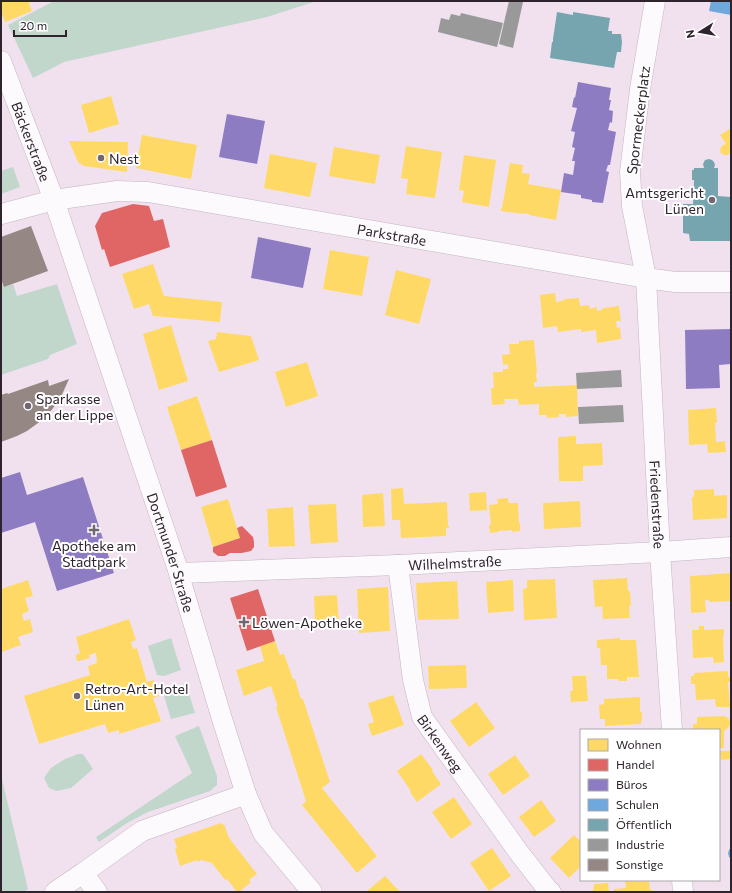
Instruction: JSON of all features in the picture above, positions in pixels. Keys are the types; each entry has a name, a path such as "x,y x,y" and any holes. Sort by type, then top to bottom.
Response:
{"street":[{"name":"Spormeckerplatz","path":"646,278 632,206 630,172 636,116 654,7"},
{"name":"Bäckerstraße","path":"1,61 54,200"},
{"name":"Parkstraße","path":"1,214 54,200 116,191 148,192 646,278 675,282 731,282"},
{"name":"Dortmunder Straße","path":"54,200 179,573 222,719 246,794 263,833 312,892"},
{"name":"Friedenstraße","path":"646,278 660,552 672,729"},
{"name":"Wilhelmstraße","path":"179,573 398,565 731,547"},
{"name":"Birkenweg","path":"398,565 413,680 422,717 520,854 551,892"},
{"path":"55,892 142,830 246,794"},
{"path":"83,873 97,892"},
{"path":"682,881 683,892"}],"green space":[{"path":"54,1 317,1 267,17 64,62 33,78 8,25"},
{"path":"13,167 20,187 1,194 1,171"},
{"path":"1,279 4,287 13,284 17,296 57,284 77,344 50,355 48,359 1,375"},
{"path":"171,638 181,670 164,676 157,675 148,646"},
{"path":"186,684 195,713 171,719 164,696 169,689"},
{"path":"199,726 217,776 217,785 210,791 148,812 127,823 99,842 96,837 192,773 175,736"},
{"path":"78,754 83,754 93,769 71,788 56,791 49,788 44,778 51,768 65,759"},
{"path":"1,775 28,889 24,892 1,892"}],"building: Wohnen":[{"path":"1,1 28,1 32,11 5,22 1,11"},
{"path":"111,96 119,124 89,133 81,105"},
{"path":"731,128 731,151 728,155 724,155 720,150 723,145 726,144 720,135"},
{"path":"142,135 197,145 191,179 136,168"},
{"name":"Nest","path":"69,141 128,142 127,172 84,166 77,160"},
{"path":"406,146 442,152 435,198 406,194 408,179 401,178"},
{"path":"334,147 380,155 375,184 329,176"},
{"path":"270,154 317,163 310,197 264,188"},
{"path":"464,155 496,160 489,207 462,202 464,191 459,190"},
{"path":"510,163 523,165 522,173 530,174 528,184 561,190 556,220 524,213 501,211"},
{"path":"330,250 369,257 362,296 323,289"},
{"path":"153,264 164,296 222,302 220,322 153,316 149,304 134,309 122,274"},
{"path":"396,270 431,279 419,324 385,315"},
{"path":"555,293 556,302 565,299 579,298 580,306 589,305 590,309 597,307 597,311 604,308 619,306 621,321 616,321 617,328 620,327 621,339 597,343 596,330 581,332 581,329 558,332 557,326 543,328 540,295"},
{"path":"171,325 188,381 159,390 143,334"},
{"path":"217,332 251,336 259,360 219,372 208,341 216,339"},
{"path":"534,340 537,382 534,382 534,387 577,385 578,416 566,417 566,414 559,414 559,417 547,418 547,415 539,415 539,404 519,405 518,399 504,399 505,404 492,405 491,388 494,388 493,372 503,372 503,369 508,369 508,364 503,365 502,355 510,354 509,344 519,344 519,341"},
{"path":"307,362 318,396 286,407 275,372"},
{"path":"197,396 212,440 181,450 167,407"},
{"path":"716,408 716,442 725,441 726,452 708,453 707,444 689,445 688,410"},
{"path":"576,436 576,444 602,443 603,465 583,466 583,481 559,481 558,437"},
{"path":"403,488 404,504 447,502 449,528 446,528 446,536 401,538 400,520 392,520 391,489"},
{"path":"714,489 714,496 727,495 727,518 693,520 692,497 694,497 694,490"},
{"path":"486,492 487,510 470,511 469,493"},
{"path":"383,493 385,526 363,527 362,495"},
{"path":"508,498 509,503 518,503 520,531 512,532 512,530 490,533 489,525 491,525 489,505 498,504 497,499"},
{"path":"228,499 240,538 213,547 201,507"},
{"path":"580,501 581,527 544,529 543,503"},
{"path":"336,504 338,542 311,544 308,505"},
{"path":"293,507 295,546 269,547 267,509"},
{"path":"731,573 731,601 709,602 709,600 705,600 706,612 691,613 690,576"},
{"path":"627,578 628,591 630,591 630,618 603,619 602,606 595,607 593,580"},
{"path":"555,579 557,618 524,620 523,589 527,588 527,580"},
{"path":"28,580 33,596 25,598 29,611 22,614 24,621 30,619 33,632 18,637 21,645 1,652 1,589"},
{"path":"513,580 514,611 488,613 486,582"},
{"path":"457,581 459,619 418,620 416,583"},
{"path":"388,587 390,631 359,633 357,589"},
{"path":"337,595 339,623 315,624 314,596"},
{"path":"129,619 136,640 131,642 133,649 137,648 147,682 154,680 159,696 153,698 161,721 119,734 119,730 108,733 105,724 39,744 24,696 90,675 88,666 97,663 96,653 89,655 90,658 77,661 76,655 80,653 76,637"},
{"path":"699,626 704,626 704,630 724,629 724,662 714,663 713,657 693,658 692,630 699,630"},
{"path":"620,638 620,640 636,640 639,677 627,677 627,681 607,679 607,665 601,665 600,648 597,648 597,640"},
{"path":"275,641 280,655 284,654 293,679 295,679 301,699 303,699 330,782 322,788 377,856 357,873 302,805 306,801 276,707 278,707 271,686 244,696 236,670 264,661 260,646"},
{"path":"466,665 467,688 429,689 428,666"},
{"path":"728,671 728,677 731,677 731,682 728,682 730,707 716,707 715,699 696,700 695,684 691,684 691,676 694,676 694,673"},
{"path":"572,676 586,676 588,701 571,702 570,691 573,691"},
{"path":"393,695 404,725 372,736 368,724 374,722 368,703"},
{"path":"640,697 640,711 642,713 641,724 605,726 605,719 600,719 599,705 604,704 604,699"},
{"path":"476,702 495,728 469,747 450,721"},
{"path":"724,716 728,718 731,723 724,731 724,748 720,748 720,729 693,729 693,724 697,724 697,717"},
{"path":"720,751 731,751 731,759 721,760"},
{"path":"421,754 441,784 417,802 397,771"},
{"path":"515,755 530,776 503,795 488,774"},
{"path":"454,797 472,824 451,839 432,812"},
{"path":"541,800 556,821 534,837 519,817"},
{"path":"221,823 222,825 224,824 229,838 257,874 249,880 251,882 239,892 237,892 227,879 225,880 212,863 201,860 197,862 197,860 180,866 175,849 177,848 174,839"},
{"path":"574,835 580,841 580,867 569,878 550,858"},
{"path":"492,848 511,876 489,891 470,863"},
{"path":"385,876 400,892 366,892"},
{"path":"625,881 649,881 650,890 653,892 614,892 614,889 626,888"},
{"path":"608,883 609,892 593,892 594,884"}],"building: Handel":[{"path":"133,204 149,206 154,221 163,219 170,247 110,267 104,249 102,250 95,226 102,213"},
{"path":"212,440 227,487 196,497 181,450"},
{"path":"242,526 253,537 254,547 251,551 230,553 225,556 218,556 213,552 213,547 240,538 237,528"},
{"path":"258,589 275,641 247,651 230,598"}],"building: Büros":[{"path":"578,82 611,88 609,110 613,111 612,123 610,122 608,130 616,132 610,165 608,165 606,171 609,172 603,203 592,202 592,200 581,198 581,195 561,192 564,173 573,175 575,161 572,161 575,148 572,147 575,132 571,131 577,108 572,107"},
{"path":"227,114 265,121 257,164 219,157"},
{"path":"258,237 311,248 303,288 251,278"},
{"path":"731,329 731,364 719,365 720,388 686,389 685,330"},
{"path":"20,472 27,495 83,477 114,573 57,591 35,522 1,533 1,478"}],"building: Schulen":[{"path":"711,1 731,1 731,15 709,11"},
{"path":"731,847 731,859 728,853"}],"building: Öffentlich":[{"path":"557,12 573,15 573,12 610,18 608,31 612,31 612,34 621,34 622,42 621,52 617,52 614,68 550,58"},
{"name":"Amtsgericht Lünen","path":"709,159 714,162 714,168 718,168 718,196 731,197 731,241 690,241 689,234 683,233 683,204 693,204 694,180 692,180 692,170 694,170 694,168 704,168 703,164 705,160"}],"building: Industrie":[{"path":"509,1 523,2 513,48 499,44"},
{"path":"461,13 503,23 497,47 438,32 441,18 449,20 451,14 460,16"},
{"path":"621,370 622,387 577,389 576,373"},
{"path":"623,405 624,422 579,424 578,407"}],"building: Sonstige":[{"path":"31,226 48,271 4,287 1,279 1,237"},
{"name":"Sparkasse an der Lippe","path":"69,379 60,399 50,412 27,431 1,442 1,395 48,380 49,386"}],"place":[{"name":"Nest","path":"101,158"},
{"name":"Amtsgericht Lünen","path":"712,200"},
{"name":"Sparkasse an der Lippe","path":"28,406"},
{"name":"Apotheke am Stadtpark","path":"94,530"},
{"name":"Löwen-Apotheke","path":"244,622"},
{"name":"Retro-Art-Hotel Lünen","path":"77,696"}]}
